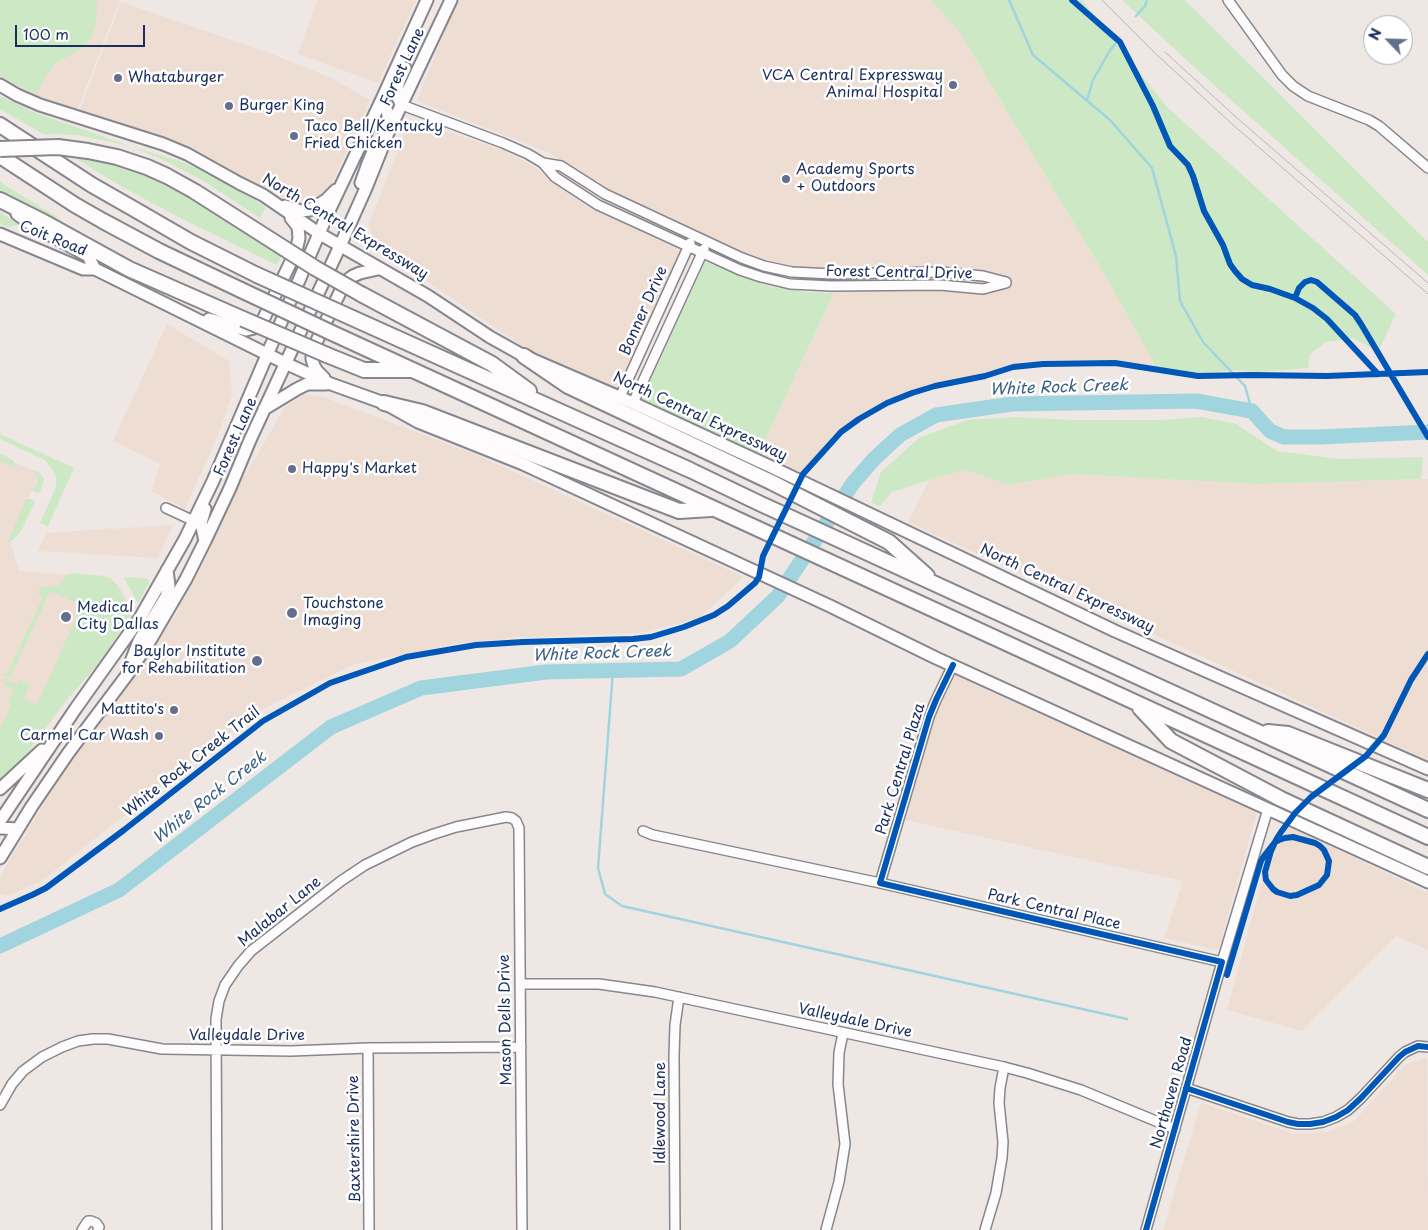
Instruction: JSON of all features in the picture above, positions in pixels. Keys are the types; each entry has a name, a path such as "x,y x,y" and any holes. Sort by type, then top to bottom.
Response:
{"highway":[{"path":"0,125 92,185 191,242 257,274 690,470 1428,810"},
{"path":"0,149 58,147 88,150 117,157 167,176 194,191 315,268 492,364 554,408"},
{"path":"0,156 69,201 158,251 330,332 417,370 1428,836"},
{"path":"0,200 34,216 129,269 327,355 364,370 417,370"},
{"path":"524,356 568,386 772,482 889,542 937,585"},
{"path":"384,403 422,412 679,511 715,509"},
{"path":"1134,702 1171,741 1282,800 1428,867"},
{"path":"1255,730 1288,734 1428,790"}],"main road":[{"name":"Forest Lane","path":"0,858 69,752 148,644 186,579 358,207 388,133 451,0"},
{"name":"Forest Lane","path":"0,821 3,811 140,618 185,539 327,215 426,1"},
{"path":"402,105 396,94 399,81 420,34 426,1"},
{"name":"North Central Expressway","path":"0,85 40,105 163,144 188,154 239,184 263,195 320,234 428,296 490,337 524,356 633,403 1115,631 1428,769"},
{"path":"358,207 361,185 367,166 388,118 387,109 382,99"},
{"path":"270,201 301,211 310,210 326,200 339,186 348,172"},
{"path":"0,200 32,225 88,256 94,269 285,363 331,384 384,403 418,422 522,464 953,665 1428,882"},
{"path":"179,310 246,330 254,328 262,322 296,251 300,238 295,222 270,201"},
{"name":"Coit Road","path":"0,234 83,269 94,269"},
{"path":"331,384 314,366 312,360 314,347 346,281 360,273 378,269"},
{"path":"264,409 307,384 331,384"},
{"path":"205,541 201,523 212,481"},
{"path":"185,539 196,538 205,541"},
{"path":"127,675 139,642 166,597 169,586 167,570"},
{"path":"0,789 58,735"},
{"path":"3,811 28,814"},
{"path":"0,828 18,829"}],"street":[{"path":"1228,0 1282,75 1293,86 1308,96 1369,120 1379,126 1428,168"},
{"name":"Forest Central Drive","path":"402,105 503,143 543,162 561,166 605,194 742,258 764,266 792,272 833,274 940,272 983,276 1006,282 983,289 940,285 832,286 790,284 761,277 740,270 598,205 555,177 543,162"},
{"name":"Bonner Drive","path":"620,397 694,236"},
{"name":"Bonner Drive","path":"633,403 707,242"},
{"path":"832,286 833,274"},
{"path":"166,508 194,521"},
{"name":"Park Central Plaza","path":"880,883 929,717 953,665"},
{"name":"Northaven Road","path":"1146,1230 1222,962 1268,809"},
{"name":"Mason Dells Drive","path":"506,817 516,821 519,828 522,1230"},
{"name":"Malabar Lane","path":"217,1230 216,1019 225,985 238,966 251,951 341,881 365,865 412,842 456,828 506,817"},
{"name":"Park Central Place","path":"643,831 653,835 777,860 1222,962"},
{"name":"Valleydale Drive","path":"520,984 599,984 655,992 1004,1067 1081,1090 1175,1129"},
{"name":"Idlewood Lane","path":"675,1230 674,1056 675,1025 679,997"},
{"path":"826,1230 839,1182 845,1144 838,1084 839,1053 843,1033"},
{"name":"Valleydale Drive","path":"0,1105 12,1084 23,1071 42,1057 78,1041 93,1039 108,1039 162,1049 291,1051 368,1048 520,1047"},
{"path":"1186,1088 1288,1122 1298,1124 1316,1123 1336,1117 1348,1110 1405,1052 1418,1046 1428,1047"},
{"name":"Baxtershire Drive","path":"368,1048 369,1230"},
{"path":"985,1230 996,1193 1002,1158 1003,1142 999,1103 1004,1067"},
{"path":"82,1230 88,1221 91,1221 96,1223 99,1227 98,1230"}],"shaded area":[{"path":"0,0 120,0 77,111 17,89 0,80"},
{"path":"317,0 416,0 378,83 298,54"},
{"path":"457,0 930,0 959,31 1109,282 1156,367 1110,360 1025,361 984,374 927,385 880,403 855,418 835,434 801,472 759,453 845,271 789,267 732,248 588,180 550,153 417,101"},
{"path":"121,2 272,54 329,77 370,100 330,187 313,202 299,206 206,158 79,112"},
{"path":"410,119 505,151 528,163 589,204 682,249 617,389 527,349 376,247 369,224"},
{"path":"167,324 229,361 232,395 220,430 185,509 152,491 160,464 113,441"},
{"path":"303,395 323,397 477,455 744,577 699,618 639,633 520,637 455,644 352,665 267,707 253,716 190,763 42,881 6,896 0,894 0,876 68,764 134,677 176,614 240,481 254,461 284,408"},
{"name":"Medical City Dallas","path":"0,456 40,473 10,540 19,571 110,578 119,586 133,613 94,671 66,701 20,764 12,768 9,775 0,782"},
{"path":"966,470 1009,485 1071,474 1258,484 1428,479 1428,760 908,522 929,480"},
{"path":"173,525 158,558 38,551 46,533"},
{"path":"942,670 1257,812 1218,950 1164,938 1183,881 892,817"},
{"path":"1290,827 1428,893 1428,950 1396,936 1302,1031 1227,1010 1275,833"},
{"path":"1427,1057 1428,1230 1163,1230 1201,1103 1294,1134 1328,1132 1354,1121 1405,1065"}],"green space":[{"path":"0,0 97,0 96,25 90,40 81,49 56,63 37,93 0,76"},
{"path":"930,0 1082,0 1167,107 1396,314 1378,352 1353,338 1326,342 1310,354 1308,368 1259,372 1234,370 1198,373 1156,367 1109,282 959,31"},
{"path":"1122,0 1185,0 1428,242 1428,275 1195,68"},
{"path":"0,96 36,113 130,146 77,135 43,134 0,109"},
{"path":"130,146 179,161 211,174 266,207 260,218 202,180"},
{"path":"69,154 112,160 157,176 283,253 277,265 180,218 119,185"},
{"path":"0,181 62,220 51,217 0,192"},
{"path":"0,212 19,225 8,227 0,224"},
{"path":"705,262 771,287 807,292 834,293 759,453 640,400"},
{"path":"1015,417 1071,420 1162,420 1202,417 1236,424 1277,451 1338,459 1423,457 1421,479 1258,484 1071,474 1009,485 966,470 892,492 880,506 871,503 881,472 919,438 967,420"},
{"path":"0,434 74,468 48,526 40,523 56,487 56,476 53,470 45,460 0,439"},
{"path":"0,454 13,460 16,468 0,461"},
{"path":"35,470 44,479 38,493 32,490 38,481"},
{"path":"27,499 35,502 21,531 13,540 7,543 24,501"},
{"path":"71,573 104,576 111,579 118,587 132,613 98,664 62,705 22,759 0,781 0,729 10,707 8,696 11,697 13,694 11,693 13,689 6,686 2,680 4,679 17,685 19,680 30,684 24,699 37,705 82,605 50,591 11,676 9,675 8,677 2,673 7,674 43,597 38,594 38,591 42,587 58,586"},
{"path":"124,578 146,578 150,581 138,603"}],"waterway":[{"path":"1009,0 1033,55 1110,120 1152,168 1176,256 1180,301 1203,342 1245,386 1252,411"},
{"path":"1136,16 1145,6 1147,0"},
{"path":"1087,100 1093,80 1115,44"},
{"name":"White Rock Creek","path":"0,946 119,890 331,727 421,688 546,672 681,669 730,641 778,596 853,483 874,459 900,435 936,415 1012,404 1196,401 1252,411 1270,431 1284,437 1428,432"},
{"path":"613,671 598,868 605,894 622,906 1127,1019"}],"tram line":[{"path":"1102,0 1156,54 1232,124 1428,294"},
{"path":"1165,52 1237,118 1428,283"}],"cycle path":[{"path":"1072,0 1120,42 1153,106 1170,146 1188,165 1204,211 1235,271 1242,279 1252,285 1295,298 1313,308 1327,319 1378,374"},
{"path":"1295,298 1299,288 1305,282 1311,280 1317,282 1355,315 1428,437"},
{"name":"White Rock Creek Trail","path":"0,909 46,888 124,830 263,721 330,683 406,657 476,645 651,637 714,615 728,606 755,583 759,577 763,556 803,474 841,432 887,403 912,393 935,386 985,376 1013,367 1043,364 1115,363 1198,376 1327,376 1428,372"},
{"path":"1227,975 1264,856 1275,842 1279,840 1285,838 1293,837 1315,843 1324,850 1329,861 1327,875 1319,885 1297,895 1290,896 1273,889 1266,880 1265,872 1271,851 1276,840 1295,813 1311,797 1366,756 1384,735 1411,680 1428,654"},
{"path":"953,665 929,717 880,883 1222,962 1146,1230"},
{"path":"1186,1088 1288,1122 1298,1124 1323,1122 1348,1110 1405,1052 1418,1046 1428,1047"}],"place":[{"name":"Whataburger","path":"118,78"},
{"name":"VCA Central Expressway Animal Hospital","path":"953,85"},
{"name":"Burger King","path":"229,106"},
{"name":"Taco Bell/Kentucky Fried Chicken","path":"294,136"},
{"name":"Academy Sports + Outdoors","path":"786,179"},
{"name":"Happy's Market","path":"292,469"},
{"name":"Touchstone Imaging","path":"292,613"},
{"name":"Medical City Dallas","path":"66,617"},
{"name":"Baylor Institute for Rehabilitation","path":"257,661"},
{"name":"Mattito's","path":"174,710"},
{"name":"Carmel Car Wash","path":"159,736"}]}
